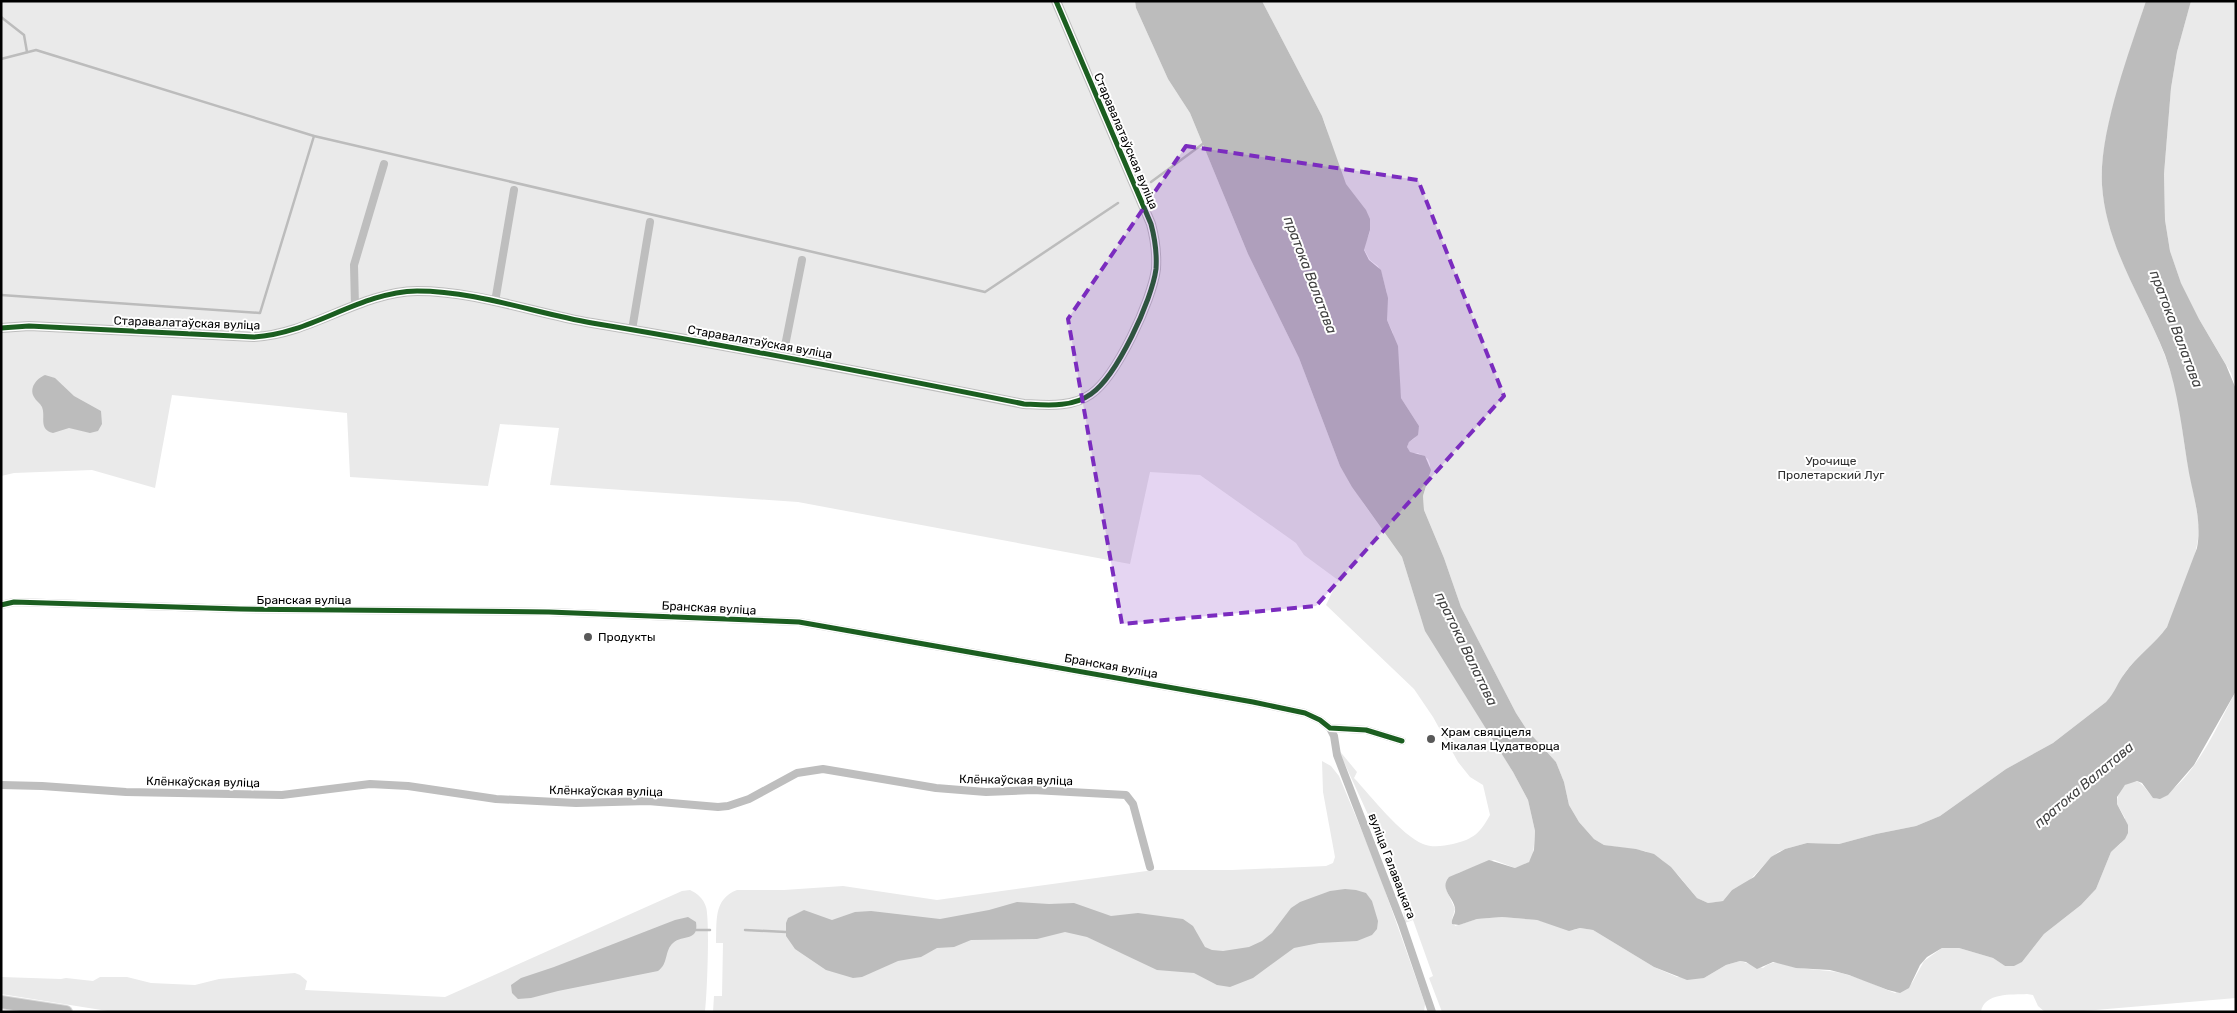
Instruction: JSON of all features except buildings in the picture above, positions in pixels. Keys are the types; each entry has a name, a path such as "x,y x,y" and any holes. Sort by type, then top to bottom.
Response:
{"main road":[{"path":"1,1002 66,1012"}],"street":[{"name":"Старавалатаўская вуліца","path":"1,328 29,326 272,336 312,324 384,296 415,291 448,294 495,302 632,330 783,356 1033,404 1051,405 1077,401 1092,394 1119,360 1150,296 1156,269 1155,239 1144,208 1056,1"},
{"path":"355,306 354,265 384,164"},
{"path":"495,302 514,190"},
{"path":"632,330 650,222"},
{"path":"783,356 802,260"},
{"name":"Бранская вуліца","path":"1,605 14,602 240,609 549,612 799,622 1284,708 1305,713 1320,720 1330,728 1366,730 1402,741"},
{"name":"вуліца Галавацкага","path":"1330,728 1334,736 1336,754 1402,924 1432,1012"},
{"name":"Клёнкаўская вуліца","path":"1,786 42,786 126,792 282,795 370,784 408,786 496,799 576,803 648,801 718,807 728,806 749,799 797,773 822,769 936,788 986,792 1033,790 1126,795 1134,804 1150,867"}],"highlighted area":[{"path":"1186,146 1418,180 1504,396 1316,606 1122,624 1068,319"}],"green space":[{"path":"1,1 1135,1 1136,8 1168,79 1190,113 1248,254 1299,358 1340,466 1364,504 1402,557 1422,621 1528,800 1535,831 1533,857 1526,865 1515,868 1494,860 1458,873 1446,889 1455,909 1452,919 1455,926 1477,919 1502,917 1537,920 1574,930 1580,928 1593,930 1654,967 1677,977 1704,978 1726,965 1740,961 1763,968 1772,963 1780,963 1799,968 1842,973 1895,993 1912,983 1924,961 1942,948 1959,948 1993,958 2005,966 2022,962 2044,934 2081,905 2096,889 2111,852 2121,843 2125,818 2117,804 2117,799 2122,788 2130,782 2139,782 2157,799 2170,791 2193,767 2203,752 2236,691 2236,998 2072,1012 2045,1012 2038,1006 2033,995 2027,994 1993,998 1987,1001 1981,1012 1442,1012 1429,978 1433,976 1413,920 1405,923 1399,884 1338,749 1357,772 1354,778 1387,814 1414,839 1427,845 1442,846 1453,844 1471,837 1479,831 1490,815 1483,785 1470,777 1458,762 1433,717 1414,689 1326,605 1338,580 1304,555 1296,543 1200,475 1150,472 1130,564 798,502 550,485 559,428 500,424 488,486 350,477 347,413 172,395 155,488 92,470 14,473 1,476"},
{"name":"Урочище Пролетарский Луг","path":"1262,1 2146,1 2110,117 2102,164 2102,185 2112,234 2120,257 2162,347 2173,379 2198,517 2198,538 2192,567 2175,612 2162,635 2127,670 2106,702 2053,743 2006,769 1940,816 1916,826 1839,844 1807,843 1785,849 1778,852 1749,881 1732,890 1723,901 1708,903 1697,898 1679,876 1662,860 1645,851 1604,845 1594,839 1579,822 1569,805 1564,782 1556,762 1527,730 1516,713 1461,607 1444,558 1424,510 1423,496 1430,475 1430,464 1428,459 1418,453 1410,453 1407,447 1409,442 1415,438 1419,426 1401,398 1393,333 1387,320 1387,293 1382,275 1378,266 1370,260 1364,249 1370,225 1345,183 1322,116"},
{"path":"2191,1 2236,1 2236,389 2231,373 2199,319 2181,283 2170,251 2165,220 2164,174 2171,88 2177,52"},
{"path":"1322,761 1331,766 1339,776 1376,865 1425,1004 1424,1012 713,1012 714,996 722,996 723,943 716,943 718,912 724,899 737,890 784,890 843,886 937,900 1154,870 1232,870 1326,866 1333,863 1335,857 1323,792"},
{"path":"690,890 702,899 707,915 708,958 705,1012 114,1012 1,994 1,977 66,978 93,981 100,977 127,977 151,983 195,985 219,979 295,973 307,981 305,990 445,997 682,891"}],"water":[{"name":"пратока Валатава","path":"1135,1 1262,1 1322,116 1346,184 1366,210 1370,219 1370,230 1364,250 1369,260 1381,270 1388,298 1387,320 1398,346 1401,398 1419,426 1418,435 1409,442 1407,447 1410,452 1425,456 1431,470 1423,496 1424,510 1444,558 1461,607 1516,713 1527,730 1556,762 1564,782 1569,805 1579,822 1594,839 1604,845 1636,849 1654,854 1671,867 1697,898 1708,903 1723,901 1732,890 1754,877 1771,857 1785,849 1807,843 1839,844 1916,826 1940,816 2006,769 2053,743 2106,702 2130,667 2167,627 2197,548 2199,529 2197,511 2170,369 2110,230 2102,185 2102,164 2116,92 2146,1 2191,1 2177,52 2171,88 2164,174 2165,220 2170,251 2181,283 2199,319 2226,365 2236,389 2236,691 2194,765 2168,795 2160,799 2153,798 2142,783 2137,781 2125,785 2117,797 2117,804 2128,825 2128,833 2125,839 2111,852 2096,889 2081,905 2044,934 2022,962 2014,966 2005,966 1993,958 1959,948 1942,948 1927,957 1920,965 1909,988 1900,993 1830,970 1796,968 1773,962 1757,969 1746,962 1740,961 1726,965 1704,978 1687,980 1654,967 1593,930 1580,928 1569,931 1537,920 1502,917 1477,919 1459,925 1452,924 1455,908 1445,885 1449,877 1489,860 1515,868 1529,862 1534,850 1535,831 1528,800 1513,772 1425,631 1402,557 1352,487 1340,466 1299,358 1248,254 1190,113 1168,79 1136,8"},
{"path":"45,375 55,378 74,396 101,411 102,424 98,431 90,433 69,428 53,433 46,429 43,422 42,407 34,397 32,390 36,381"},
{"path":"1345,889 1366,893 1372,901 1378,921 1377,929 1372,935 1357,941 1319,943 1294,948 1253,978 1230,987 1217,985 1194,973 1157,970 1087,937 1065,932 1037,939 971,940 954,947 937,948 921,957 898,961 862,977 853,978 826,970 795,949 786,936 788,918 804,910 832,920 855,912 871,911 940,919 989,910 1017,902 1074,903 1111,916 1138,913 1183,919 1193,926 1205,947 1223,951 1249,947 1262,941 1272,933 1291,908 1300,902 1330,891"},
{"path":"688,917 696,922 695,932 689,937 677,940 670,946 664,964 658,971 531,998 518,999 512,993 511,985 521,978 675,920"}],"waterway":[{"path":"1,17 24,35 27,52"},
{"path":"1,59 36,50 314,136 985,292 1118,203"},
{"path":"1,295 260,313 314,136"},
{"path":"1151,182 1204,143"},
{"path":"694,930 710,930"},
{"path":"745,930 786,932"}],"cycle path":[{"path":"1,328 29,326 254,337 296,329 375,298 417,291 439,292 483,298 570,319 808,362 1024,404 1059,405 1076,402 1091,394 1101,385 1122,355 1148,299 1156,269 1156,258 1151,224 1056,1"},
{"path":"1,605 14,602 240,609 549,612 799,622 1253,702 1305,713 1320,720 1330,728 1366,730 1402,741"}],"place":[{"name":"Продукты","path":"588,637"},
{"name":"Храм свяціцеля Мікалая Цудатворца","path":"1431,739"}]}
